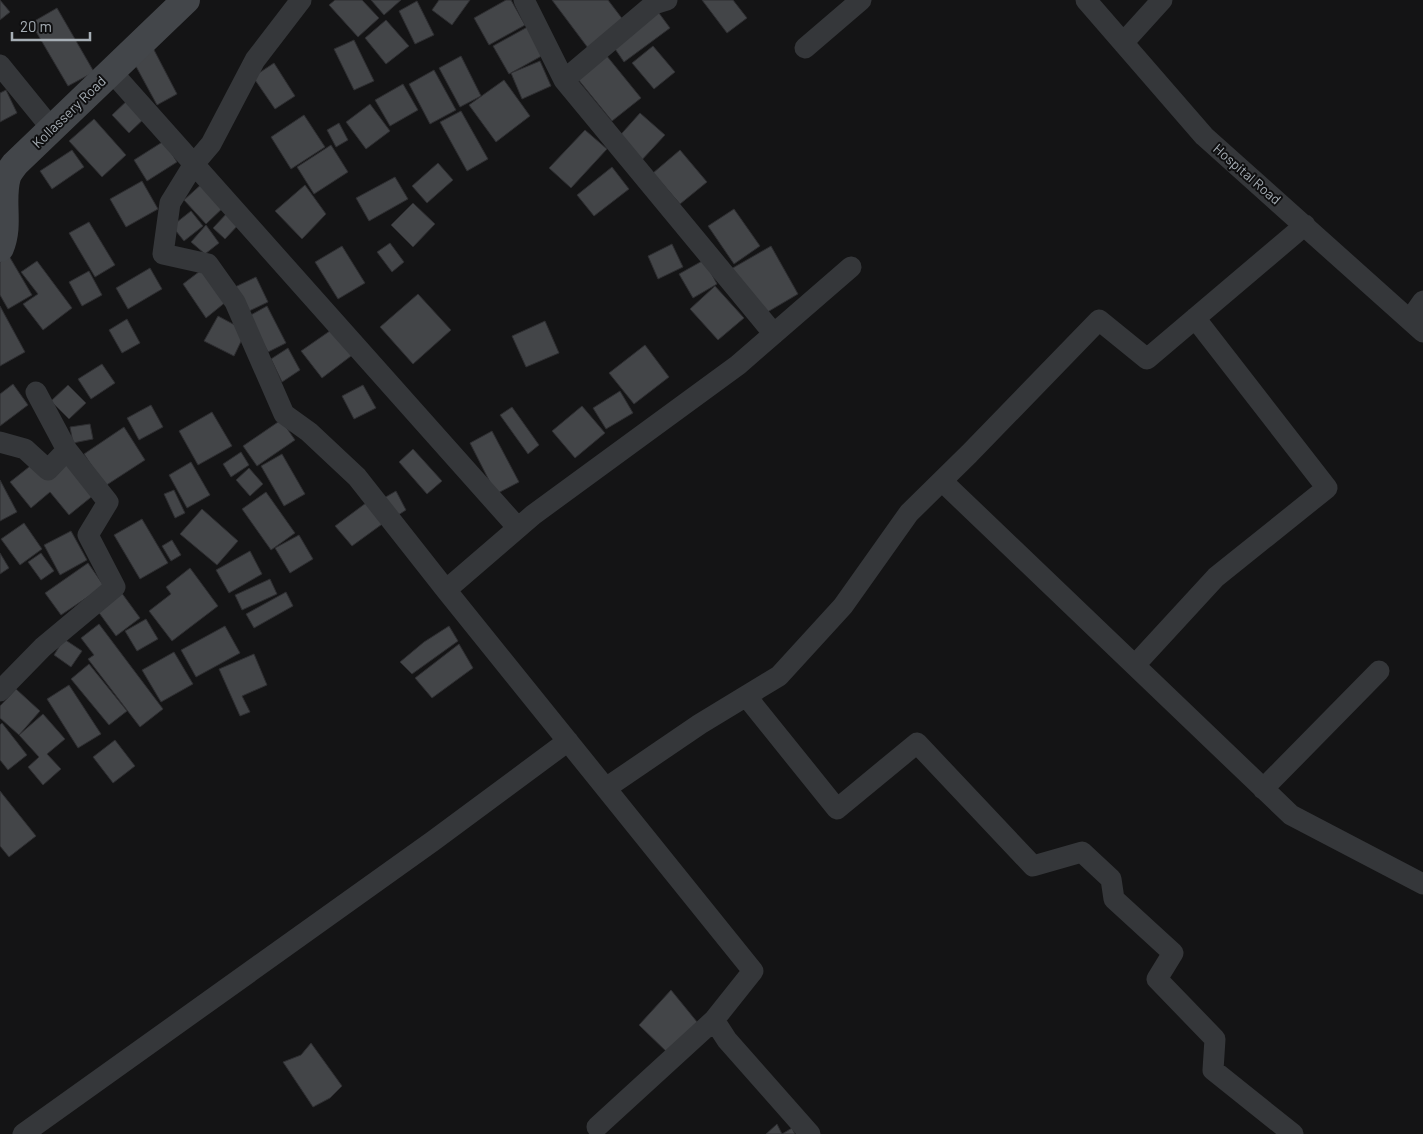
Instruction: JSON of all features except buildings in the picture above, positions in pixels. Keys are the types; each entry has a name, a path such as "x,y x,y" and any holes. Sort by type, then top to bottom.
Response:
{"street":[{"name":"Kollassery Road","path":"0,248 6,223 4,196 7,177 15,164 186,0"},
{"path":"301,0 256,60 211,144 194,164 170,203 163,254 208,264 236,302 284,414 309,432 357,477 753,971 714,1020 597,1127"},
{"path":"524,0 564,80 774,334"},
{"path":"564,80 604,49 654,4 667,0"},
{"path":"806,48 861,0"},
{"name":"Hospital Road","path":"1086,0 1204,136 1417,325"},
{"path":"1123,42 1162,0"},
{"path":"0,65 52,129"},
{"path":"111,71 518,528"},
{"path":"606,788 779,676 843,606 909,513 1099,320 1147,359 1305,225"},
{"path":"446,590 518,528 738,365 851,267"},
{"path":"1417,325 1423,300"},
{"path":"1135,665 1216,577 1327,488 1195,318"},
{"path":"0,691 43,647 114,587 88,534 108,502 67,450 36,392"},
{"path":"0,442 25,450 48,470 67,450"},
{"path":"942,481 1291,815 1423,884"},
{"path":"1263,789 1379,670"},
{"path":"746,696 837,810 917,743 1033,866 1082,852 1111,879 1114,899 1173,954 1157,979 1215,1039 1213,1070 1293,1134"},
{"path":"23,1134 432,841 568,741"},
{"path":"714,1020 726,1040 810,1134"}]}
